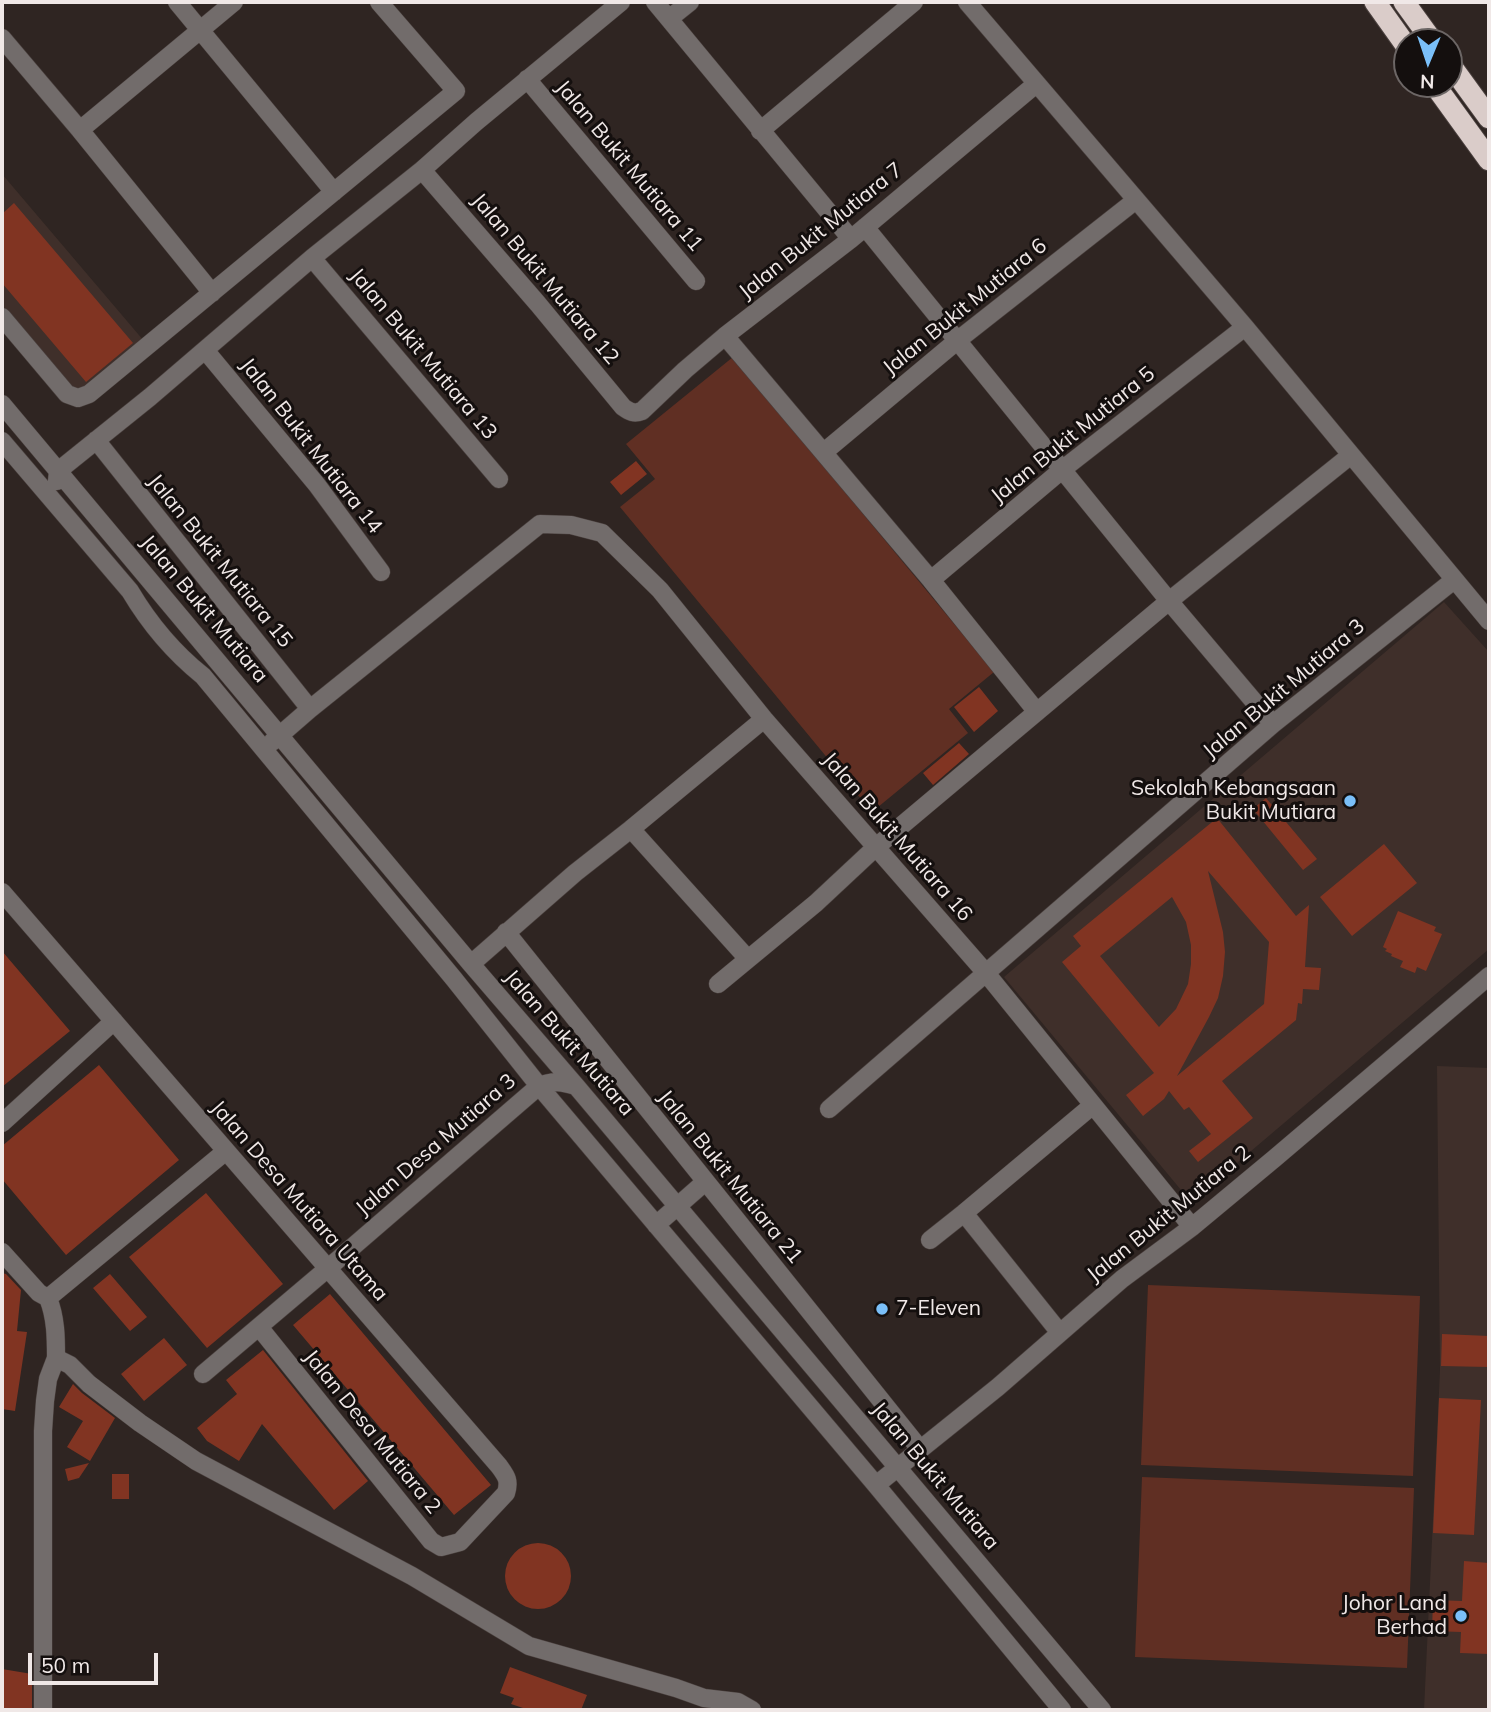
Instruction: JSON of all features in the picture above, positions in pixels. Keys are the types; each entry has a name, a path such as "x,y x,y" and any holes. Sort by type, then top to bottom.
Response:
{"highway":[{"path":"1374,2 1393,28"},
{"path":"1404,2 1423,28"},
{"path":"1463,82 1489,118"},
{"path":"1444,98 1489,160"}],"street":[{"path":"177,2 334,192"},
{"path":"80,130 234,2"},
{"path":"2,317 67,394 78,398 89,394 456,91 379,2"},
{"path":"71,523 57,496 58,471 621,2"},
{"path":"655,2 850,239"},
{"path":"670,18 690,2"},
{"path":"760,131 914,2"},
{"path":"967,2 1245,327 1489,621"},
{"path":"2,38 212,293"},
{"name":"Jalan Bukit Mutiara 11","path":"527,79 696,281"},
{"name":"Jalan Bukit Mutiara 7","path":"636,413 642,411 725,336 865,227 1036,84"},
{"name":"Jalan Bukit Mutiara 12","path":"422,170 538,304 622,407 636,413"},
{"name":"Jalan Bukit Mutiara 6","path":"824,452 958,340 1136,200"},
{"path":"865,227 1169,601 1273,724"},
{"name":"Jalan Bukit Mutiara 13","path":"312,258 499,479"},
{"name":"Jalan Bukit Mutiara 5","path":"931,580 1063,469 1245,327"},
{"path":"725,336 931,580 1037,712"},
{"name":"Jalan Bukit Mutiara 14","path":"205,350 317,485 380,572"},
{"name":"Jalan Bukit Mutiara","path":"2,404 1102,1710"},
{"name":"Jalan Bukit Mutiara 15","path":"96,440 310,709"},
{"path":"5,445 28,464 58,471"},
{"name":"Jalan Bukit Mutiara","path":"5,445 130,591 146,617 184,661 202,676 264,749 539,1086 1062,1710"},
{"path":"718,984 816,903 876,847 1169,601 1351,454"},
{"name":"Jalan Bukit Mutiara 16","path":"310,709 540,524 571,525 602,533 660,590 764,719 986,973 1192,1227"},
{"name":"Jalan Bukit Mutiara 3","path":"829,1109 1273,724 1454,580"},
{"path":"264,749 310,709"},
{"path":"471,964 575,873 764,719"},
{"path":"631,829 748,959"},
{"name":"Jalan Desa Mutiara Utama","path":"4,900 114,1021 499,1466 509,1485 506,1493 460,1542"},
{"name":"Jalan Bukit Mutiara 21","path":"506,932 920,1450"},
{"name":"Jalan Bukit Mutiara 2","path":"876,1485 998,1387 1122,1279 1192,1227 1489,976"},
{"path":"2,1123 114,1021"},
{"path":"538,1042 543,1057 539,1086"},
{"path":"539,1086 550,1081 576,1086"},
{"name":"Jalan Desa Mutiara 3","path":"203,1374 539,1086"},
{"path":"930,1240 1093,1105"},
{"path":"48,1298 226,1151"},
{"path":"656,1225 705,1182"},
{"path":"964,1213 1060,1333"},
{"path":"2,1252 39,1293 48,1298 57,1330 56,1358 48,1379 44,1421 43,1710"},
{"name":"Jalan Desa Mutiara 2","path":"259,1327 431,1541 441,1547 460,1542"},
{"path":"56,1358 70,1365 89,1384 140,1423 196,1461 412,1576 529,1646 704,1698 738,1702 752,1710"}],"shaded area":[{"path":"2,174 144,341 72,402 2,327"},
{"path":"733,357 994,672 949,709 968,733 872,812 620,507 655,479 626,444"},
{"name":"Sekolah Kebangsaan Bukit Mutiara","path":"1444,602 1489,652 1489,949 1191,1202 1004,977"},
{"path":"1437,1066 1489,1068 1489,1710 1424,1710 1440,1371"},
{"path":"1148,1285 1420,1296 1413,1476 1141,1465"},
{"path":"1142,1477 1414,1488 1407,1668 1135,1657"}],"building":[{"path":"14,203 133,343 86,382 2,283 2,214"},
{"path":"636,461 647,474 621,495 610,482"},
{"path":"979,687 998,711 974,732 954,707"},
{"path":"959,743 969,754 933,785 923,773"},
{"path":"1266,798 1317,859 1303,870 1253,809"},
{"path":"1217,818 1296,916 1309,905 1305,967 1321,968 1319,990 1303,989 1302,1004 1298,1003 1296,1020 1222,1081 1253,1118 1198,1162 1189,1151 1211,1134 1189,1107 1184,1110 1169,1091 1164,1099 1143,1116 1126,1095 1154,1073 1062,962 1081,946 1073,936","holes":["1208,871 1269,942 1264,1004 1177,1076 1218,998 1223,976 1223,932","1172,897 1186,922 1191,945 1191,964 1188,984 1176,1009 1159,1027 1100,956"]},
{"path":"1384,844 1417,883 1352,936 1320,897"},
{"path":"1398,911 1436,927 1434,931 1442,934 1426,971 1417,967 1415,973 1400,967 1403,961 1391,956 1383,947"},
{"path":"2,951 70,1031 2,1087"},
{"path":"99,1065 179,1160 66,1255 2,1179 2,1146"},
{"path":"206,1193 283,1284 207,1348 129,1257"},
{"path":"2,1273 21,1290 17,1331 27,1332 15,1411 2,1409"},
{"path":"110,1274 147,1317 130,1331 93,1288"},
{"path":"330,1294 491,1485 454,1515 293,1325"},
{"path":"1442,1334 1489,1336 1489,1367 1441,1366"},
{"path":"164,1338 187,1365 144,1401 121,1374"},
{"path":"263,1350 368,1481 334,1510 262,1424 239,1461 207,1441 197,1428 237,1394 226,1380"},
{"path":"73,1384 115,1418 90,1461 67,1447 83,1421 59,1407"},
{"path":"1439,1398 1481,1400 1474,1535 1433,1533"},
{"path":"89,1463 79,1478 68,1481 65,1469"},
{"path":"112,1474 129,1474 129,1499 112,1499"},
{"path":"532,1543 544,1543 556,1548 566,1558 571,1576 569,1589 556,1604 544,1609 532,1609 520,1604 510,1594 505,1582 505,1570 510,1558 520,1548"},
{"name":"Johor Land Berhad","path":"1464,1561 1489,1563 1489,1654 1460,1653 1461,1632 1432,1631 1433,1600 1462,1601"},
{"path":"510,1667 587,1695 581,1710 529,1710 511,1704 514,1698 500,1693"},
{"path":"2,1669 32,1674 32,1710 2,1710"}],"place":[{"name":"Sekolah Kebangsaan Bukit Mutiara","path":"1350,801"},
{"name":"7-Eleven","path":"882,1309"},
{"name":"Johor Land Berhad","path":"1461,1616"}]}
